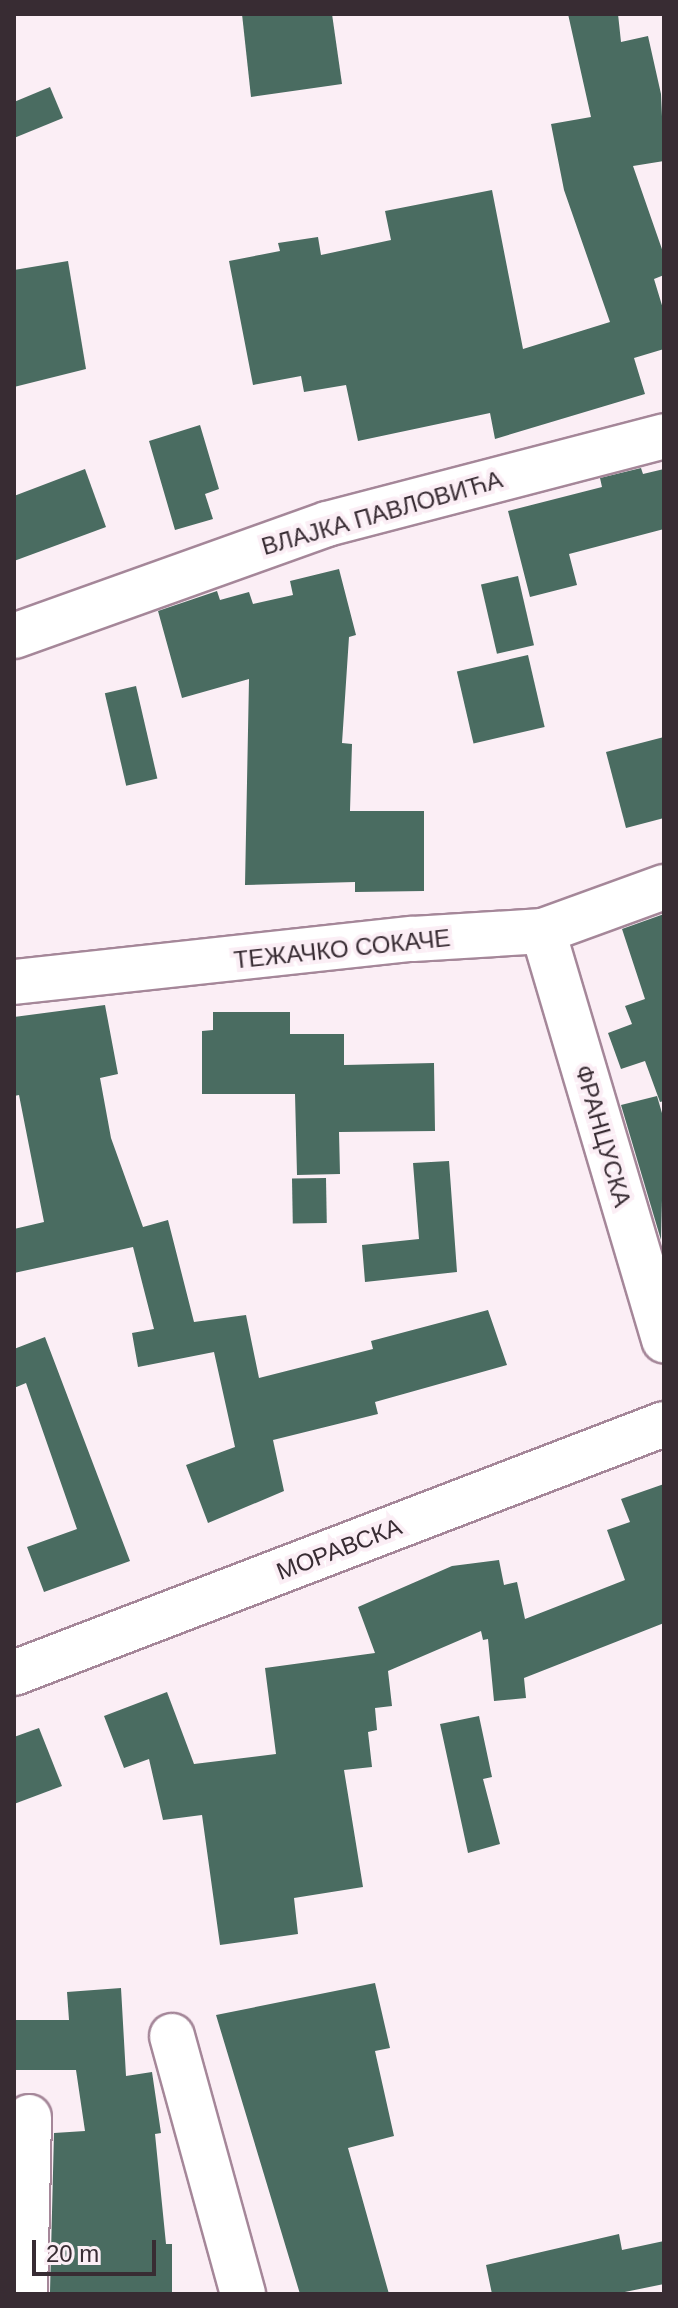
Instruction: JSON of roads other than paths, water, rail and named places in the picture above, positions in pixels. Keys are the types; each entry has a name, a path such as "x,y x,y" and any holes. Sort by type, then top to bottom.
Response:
{"street":[{"name":"ВЛАЈКА ПАВЛОВИЋА","path":"14,636 327,524 664,436"},
{"name":"ТЕЖАЧКО СОКАЧЕ","path":"14,982 413,939 543,931 664,887"},
{"name":"ФРАНЦУСКА","path":"543,931 664,1340"},
{"name":"МОРАВСКА","path":"14,1673 664,1424"},
{"path":"172,2036 243,2294"},
{"path":"25,2294 29,2117"}]}
